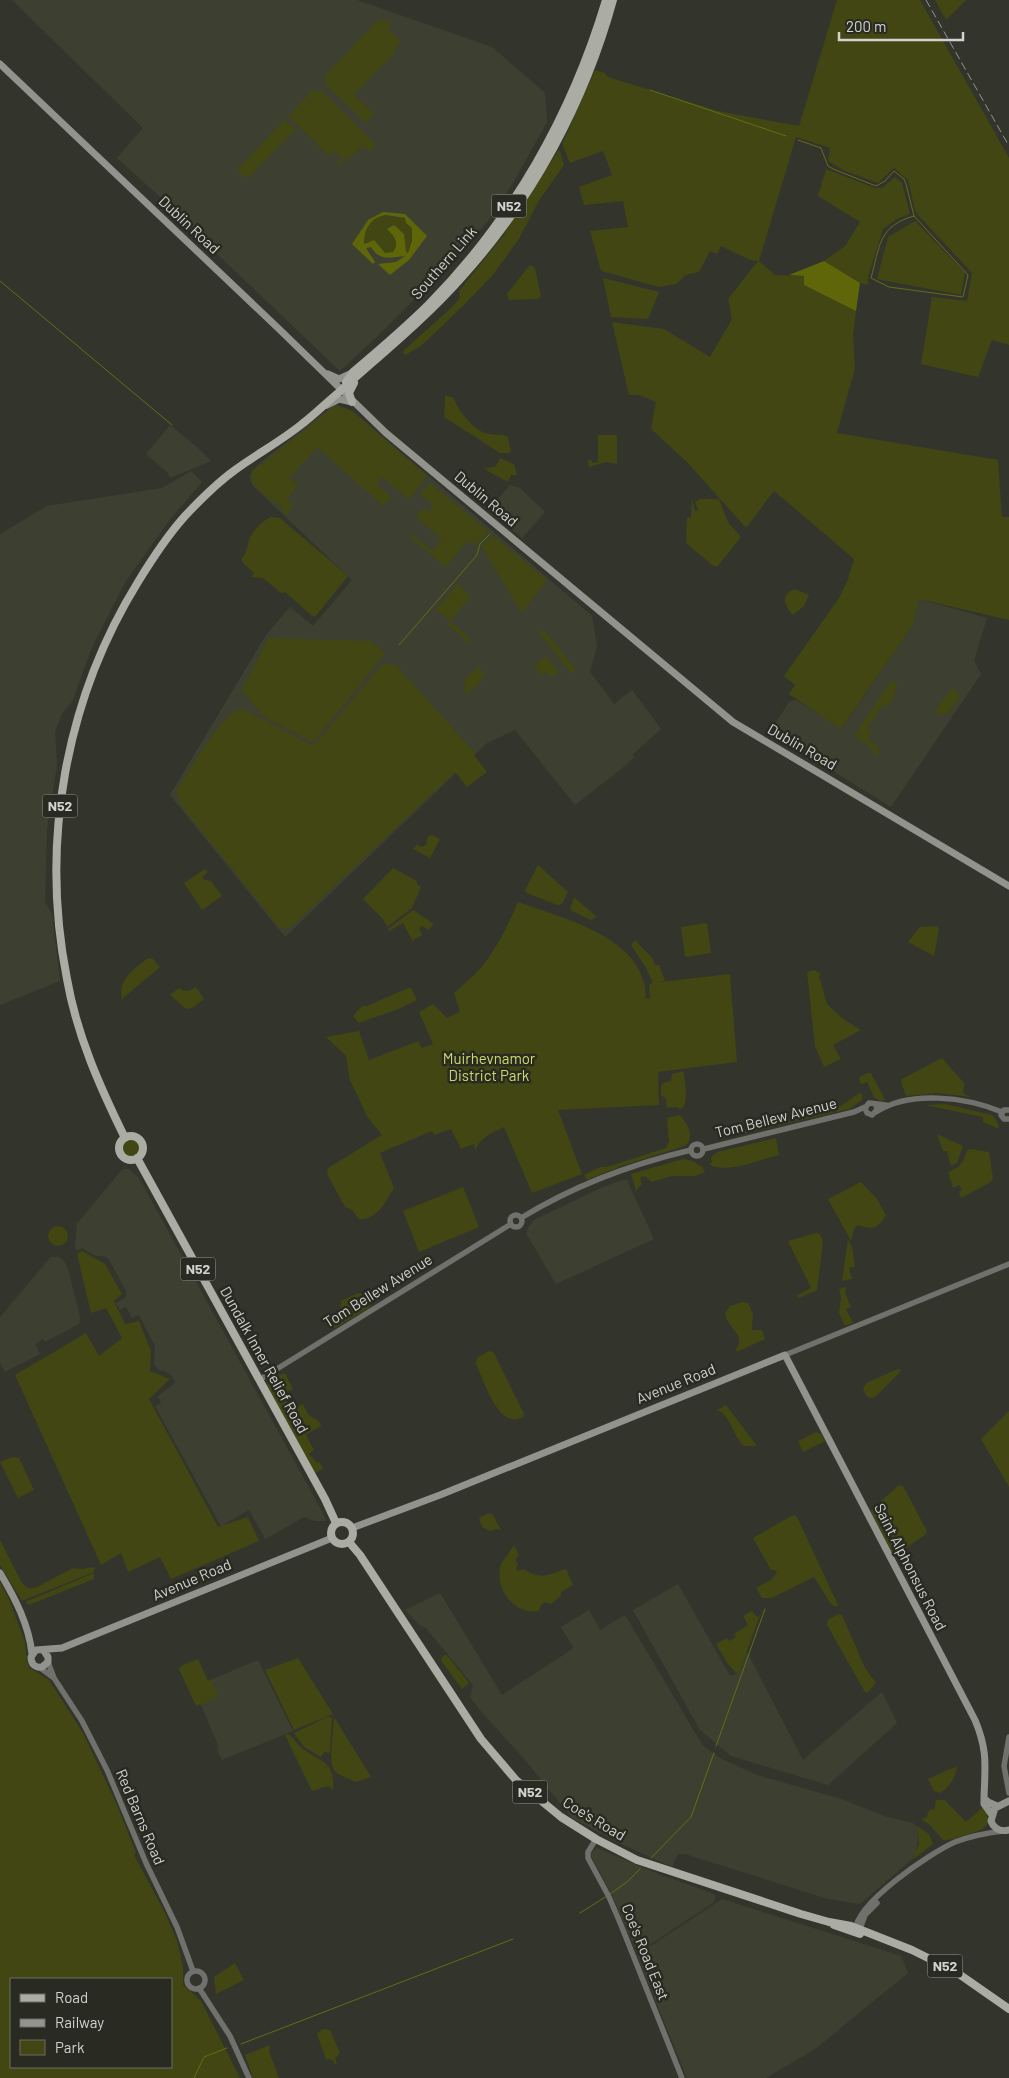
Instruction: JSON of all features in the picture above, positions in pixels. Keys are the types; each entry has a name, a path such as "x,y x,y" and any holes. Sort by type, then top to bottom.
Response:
{"main road":[{"name":"Southern Link","path":"340,390 353,372 429,303 454,276 485,239 519,192 553,134 571,96 592,46 606,0"},
{"name":"Southern Link","path":"377,360 432,309 464,276 500,231 525,194 566,126 578,100 613,0"},
{"name":"Dublin Road","path":"0,64 386,433 733,722 1009,886"},
{"path":"352,402 349,393 351,387 377,360"},
{"name":"N52","path":"125,1138 102,1091 81,1035 67,980 59,934 57,833 62,790 73,734 90,678 130,595 171,533 202,499 231,473 300,426 377,360"},
{"path":"323,372 339,379 345,378 353,372"},
{"path":"318,410 339,399 352,402"},
{"name":"N52","path":"134,1137 141,1142 143,1150 137,1158 130,1160 121,1155 119,1146 125,1138 134,1137"},
{"name":"Dundalk Inner Relief Road","path":"137,1158 325,1499 336,1523"},
{"name":"Avenue Road","path":"352,1528 422,1502 785,1355"},
{"name":"Saint Alphonsus Road","path":"785,1355 975,1720 985,1749 984,1804 991,1818"},
{"path":"347,1522 352,1528 353,1534 349,1542 339,1544 332,1538 330,1531 336,1523 347,1522"},
{"name":"Avenue Road","path":"42,1650 62,1648 332,1538"},
{"name":"Coe's Road","path":"349,1542 360,1555 471,1726 516,1780 542,1802 596,1839 652,1865 829,1922 840,1923 857,1931"},
{"path":"0,1573 16,1602 30,1636 32,1663 39,1667 45,1666 48,1660 30,1636"},
{"name":"Avenue Road","path":"48,1660 62,1648"},
{"path":"32,1654 42,1650"},
{"path":"984,1798 988,1802 1003,1803"},
{"path":"1003,1803 991,1818 996,1828 1006,1830"},
{"name":"Coe's Road","path":"829,1922 838,1928 875,1936 932,1959 975,1984 1009,2009"}],"street":[{"path":"876,1108 871,1103 866,1110 872,1115 876,1108 922,1099 947,1098 973,1103 1002,1112 1009,1110"},
{"name":"Tom Bellew Avenue","path":"259,1380 511,1224 510,1218 513,1216 516,1215 521,1218 592,1182 653,1160 691,1150 693,1145 696,1144 701,1144 704,1148 866,1110"},
{"path":"1002,1112 1003,1118 1009,1119"},
{"name":"Avenue Road","path":"785,1355 1009,1264"},
{"name":"Red Barns Road","path":"48,1660 54,1678 82,1721 107,1770 146,1863 178,1927 193,1971"},
{"name":"Red Barns Road","path":"39,1667 54,1678"},
{"path":"1003,1803 1008,1792 1004,1766 1009,1737"},
{"path":"982,1834 991,1818"},
{"path":"840,1923 857,1918 891,1885 947,1846 982,1834 1006,1830"},
{"name":"Coe's Road East","path":"596,1839 588,1852 588,1858 608,1895 682,2078"},
{"path":"857,1931 865,1915 913,1868"},
{"path":"857,1918 857,1931"},
{"path":"193,1971 201,1972 204,1976 204,1984 199,1988 191,1987 187,1983 188,1974 193,1971"},
{"path":"199,1988 230,2036 249,2078"}],"shaded area":[{"path":"12,0 357,0 492,47 545,93 547,122 513,183 488,221 466,247 387,327 340,371 192,230 171,207 117,158 143,128"},
{"path":"335,404 354,412 592,616 597,646 590,672 614,704 632,690 661,729 633,754 634,757 621,769 575,805 515,730 487,743 285,937 170,795 266,635 290,607 313,626 352,580 253,486 249,477 256,466"},
{"path":"170,425 211,461 170,478 167,472 146,454"},
{"path":"191,471 202,482 171,518 126,581 93,645 72,702 62,714 55,732 57,765 47,829 45,902 52,914 60,981 0,1005 0,534 47,506 162,488"},
{"path":"510,485 520,488 545,512 522,538 489,509"},
{"path":"919,599 987,618 974,661 981,674 891,807 770,732 789,702 796,700 842,728 913,625"},
{"path":"124,1169 129,1169 139,1178 326,1521 315,1521 304,1517 265,1539 249,1510 221,1526 155,1406 161,1403 158,1396 175,1383 172,1376 165,1371 159,1370 154,1364 155,1346 139,1315 132,1318 126,1307 120,1310 116,1303 126,1297 127,1293 108,1258 96,1256 82,1248 76,1251 77,1224"},
{"path":"622,1180 627,1180 654,1239 556,1284 526,1233 529,1226 534,1220"},
{"path":"51,1257 59,1257 64,1261 68,1269 80,1317 79,1324 45,1342 43,1339 35,1344 40,1354 5,1372 0,1363 0,1317"},
{"path":"678,1584 730,1676 739,1673 747,1652 803,1760 882,1692 897,1723 828,1785 731,1756 700,1730 633,1610"},
{"path":"440,1593 502,1695 571,1650 573,1647 561,1627 589,1610 600,1630 625,1615 703,1746 720,1758 757,1775 841,1799 887,1817 913,1823 917,1827 916,1852 911,1860 860,1904 828,1899 685,1854 678,1854 672,1867 615,1841 572,1818 526,1761 470,1697 473,1685 426,1628 420,1625 405,1610"},
{"path":"198,1659 208,1681 258,1660 293,1731 222,1760 217,1750 218,1745 201,1705 196,1706 181,1673 181,1666"},
{"path":"597,1848 661,1875 709,1892 715,1895 715,1899 713,1903 637,1953 612,1895 592,1858 591,1853"},
{"path":"722,1899 901,1956 908,1973 815,2049 766,2078 687,2078 637,1955"}],"green space":[{"path":"837,0 920,0 1009,158 1009,345 992,340 978,377 921,364 932,297 967,301 972,273 919,216 915,210 908,180 894,168 878,183 845,171 828,161 830,148 796,137 759,261 775,275 804,276 804,285 856,311 853,336 855,368 837,433 998,460 1002,517 1009,517 1009,620 919,599 913,625 841,729 789,694 795,685 784,676 839,598 847,582 854,559 774,491 746,528 687,462 651,429 656,402 639,395 629,395 612,322 664,329 710,357 732,319 728,299 758,261 750,260 721,246 717,254 710,251 699,272 686,275 676,284 659,287 601,271 590,231 628,227 623,201 584,205 579,187 612,175 603,151 570,163 562,144 595,70 605,73 608,77 718,111 799,126"},
{"path":"935,0 966,0 946,20"},
{"path":"378,20 392,24 388,29 401,42 394,49 396,51 354,95 374,114 366,123 327,86 324,77"},
{"path":"316,90 322,91 376,145 371,151 367,147 364,149 361,147 349,159 347,157 339,166 337,164 342,158 335,151 331,155 327,154 288,116 311,92"},
{"path":"284,120 296,129 249,177 244,177 237,170"},
{"path":"558,151 560,151 564,165 538,202 519,239 492,276 421,346 405,355 403,353 404,350 460,298 459,291 502,237"},
{"path":"826,169 875,188 882,188 895,177 902,183 910,214 897,219 883,229 868,277 868,285 860,283 824,261 845,246 860,222 818,196"},
{"path":"383,212 405,214 427,236 409,260 390,275 378,264 396,262 405,256 382,257 374,252 371,247 366,248 375,262 373,264 352,244 368,220","holes":["386,215 405,218 406,223 412,228 412,241 408,253 406,252 404,234 394,225 387,229 396,242 393,252 385,253 374,240 364,243 365,233 369,224 376,218"]},
{"path":"378,217 406,219 406,223 412,228 413,236 408,253 406,252 404,234 394,225 387,229 394,236 396,242 393,252 385,253 375,241 363,243 368,226"},
{"path":"915,221 965,273 961,295 877,279 888,237"},
{"path":"824,261 860,283 856,311 804,285 804,276 789,275"},
{"path":"531,265 535,268 541,296 538,299 509,300 507,294"},
{"path":"603,278 659,292 648,319 611,317"},
{"path":"445,395 454,398 466,419 480,431 508,437 511,451 509,453 500,453 444,417"},
{"path":"335,406 353,412 427,476 409,499 382,477 376,484 391,497 383,506 317,447 289,478 298,485 287,499 294,506 285,516 280,504 269,499 253,484 251,472"},
{"path":"598,435 617,435 617,464 606,462 589,467 588,460 591,460 592,463 598,462"},
{"path":"500,458 514,464 517,475 511,475 508,482 484,469 496,466"},
{"path":"430,483 489,532 476,545 467,541 446,567 411,538 413,535 432,551 442,539 416,517 423,508 428,512 433,505 420,494"},
{"path":"692,499 695,511 698,511 695,501 699,501 699,499 719,499 728,522 741,537 717,567 686,543 687,518 691,517"},
{"path":"271,517 280,518 348,576 315,617 285,592 281,593 263,578 251,577 254,573 242,562 253,533 261,523"},
{"path":"492,535 547,580 522,613 481,546"},
{"path":"458,584 471,596 450,621 436,609"},
{"path":"795,589 809,595 804,606 793,615 787,608 785,597 790,591"},
{"path":"450,621 472,640 469,643 447,624"},
{"path":"541,629 544,630 575,669 574,673 571,673 540,634"},
{"path":"268,638 372,641 385,654 313,742 263,716 242,690"},
{"path":"544,658 548,658 558,671 556,675 550,676 546,672 542,675 534,666"},
{"path":"382,665 397,666 475,753 474,755 487,772 467,787 455,772 295,923 287,929 280,928 180,804 176,791 217,729 236,711 244,709 314,745"},
{"path":"477,666 485,674 481,678 481,682 465,695 464,682"},
{"path":"891,681 903,687 897,685 894,690 897,692 887,707 883,705 867,729 872,732 868,740 879,747 876,756 871,752 873,749 854,736"},
{"path":"952,688 960,697 948,713 940,715 935,711"},
{"path":"432,835 440,839 430,858 413,849 417,844 421,847 426,845 428,836"},
{"path":"538,865 568,892 562,904 557,905 527,893 525,890"},
{"path":"393,868 417,881 417,884 421,887 412,908 387,927 383,919 363,899"},
{"path":"205,869 208,872 202,877 205,880 211,881 222,896 202,910 184,883"},
{"path":"574,897 597,917 591,920 572,911 570,908"},
{"name":"Muirhevnamor District Park","path":"518,902 573,921 610,940 625,952 637,966 645,985 646,999 650,998 649,985 652,983 730,974 737,1062 658,1072 659,1105 558,1110 582,1174 532,1193 504,1127 488,1135 475,1150 474,1144 461,1149 451,1129 434,1135 432,1131 380,1153 394,1188 380,1210 371,1217 359,1219 352,1210 345,1207 327,1174 328,1168 382,1135 368,1118 350,1080 346,1056 326,1037 359,1031 369,1060 418,1041 422,1048 433,1044 419,1012 433,1004 447,1018 460,1012 454,993 473,976 493,951"},
{"path":"413,910 434,924 428,930 422,926 419,928 422,935 413,940 414,944 403,923 389,931 388,929"},
{"path":"707,923 711,953 685,957 681,927"},
{"path":"937,926 939,929 934,956 908,942 920,927"},
{"path":"635,940 653,959 655,965 659,965 665,981 653,983 631,945"},
{"path":"148,958 153,959 160,967 122,999 122,986 128,975"},
{"path":"814,970 821,974 819,976 827,1004 842,1018 861,1030 833,1045 841,1059 824,1067 815,1046 807,972"},
{"path":"196,987 204,999 192,1008 186,1009 170,995 179,988 183,991 188,991"},
{"path":"411,988 417,1000 396,1010 359,1023 353,1016 362,1006 367,1006"},
{"path":"942,1058 965,1084 964,1094 972,1097 937,1093 906,1096 901,1082 902,1079"},
{"path":"684,1071 686,1097 684,1106 681,1109 676,1107 667,1108 666,1099 661,1095 661,1086 663,1083 671,1081 672,1074"},
{"path":"871,1073 885,1100 880,1101 874,1097 867,1082 861,1084 859,1077"},
{"path":"859,1093 862,1094 862,1100 849,1109 733,1136 730,1132 748,1129 750,1132 783,1115 787,1123 799,1117 834,1109"},
{"path":"945,1104 992,1115 998,1123 999,1129 983,1122 983,1117 925,1105"},
{"path":"680,1115 688,1126 690,1134 690,1138 685,1146 624,1165 587,1180 584,1175 600,1167 607,1167 666,1148 669,1141 667,1118"},
{"path":"937,1134 963,1146 957,1163 951,1166 947,1151 943,1151"},
{"path":"131,1138 138,1141 141,1148 138,1155 131,1158 124,1155 121,1148 124,1141"},
{"path":"776,1138 779,1155 733,1167 716,1167 709,1164 712,1162 711,1157 717,1152"},
{"path":"967,1150 989,1152 993,1178 991,1182 961,1198 959,1192 962,1189 959,1185 953,1188 948,1172 961,1164"},
{"path":"683,1159 693,1161 702,1166 705,1172 695,1176 672,1176 651,1182 645,1176 640,1178 642,1184 637,1189 637,1193 631,1174"},
{"path":"861,1182 877,1199 886,1215 881,1223 875,1227 868,1228 859,1225 855,1227 851,1241 828,1199"},
{"path":"463,1187 479,1227 419,1252 403,1211"},
{"path":"58,1226 65,1229 68,1236 65,1243 58,1246 51,1243 48,1236 51,1229"},
{"path":"816,1233 820,1234 823,1242 817,1290 799,1298 796,1296 811,1288 788,1241"},
{"path":"848,1239 852,1247 855,1267 849,1268 852,1279 842,1281"},
{"path":"82,1251 105,1264 122,1294 114,1301 125,1324 139,1321 151,1351 150,1371 170,1379 149,1399 218,1527 248,1517 259,1541 171,1579 160,1557 128,1572 121,1553 101,1565 15,1375 86,1333 99,1356 122,1338 106,1308 91,1313 77,1254"},
{"path":"846,1287 845,1293 851,1307 846,1309 853,1323 845,1326 839,1313 841,1297 839,1289"},
{"path":"358,1293 363,1294 370,1307 335,1328 331,1321 340,1315 341,1301"},
{"path":"742,1302 748,1303 753,1314 752,1330 762,1330 765,1339 737,1352 736,1349 739,1344 738,1335 726,1318 725,1313 730,1306"},
{"path":"489,1351 494,1353 524,1414 523,1417 514,1419 506,1417 493,1402 476,1364 477,1358"},
{"path":"898,1369 901,1370 900,1372 875,1397 871,1398 866,1395 863,1389 866,1383"},
{"path":"285,1373 293,1389 283,1393 292,1410 303,1404 309,1415 318,1420 321,1426 306,1435 314,1450 309,1454 323,1468 316,1473 303,1454 267,1385 269,1379"},
{"path":"726,1405 757,1446 744,1446 740,1442 726,1416 717,1410"},
{"path":"1009,1411 1009,1487 981,1439"},
{"path":"816,1432 821,1434 825,1441 803,1452 798,1441"},
{"path":"13,1457 19,1458 34,1490 18,1498 0,1462"},
{"path":"899,1485 903,1486 927,1531 926,1534 896,1555 893,1554 871,1512"},
{"path":"489,1513 493,1515 501,1530 490,1531 482,1527 479,1518"},
{"path":"795,1515 838,1605 836,1607 831,1604 814,1577 772,1598 762,1598 756,1588 771,1580 777,1573 775,1570 771,1570 753,1538"},
{"path":"0,1540 22,1583 28,1588 35,1588 73,1568 95,1567 94,1572 22,1601 0,1565"},
{"path":"514,1545 519,1555 515,1560 518,1564 516,1569 518,1571 523,1569 541,1576 566,1569 573,1585 561,1592 561,1596 551,1604 545,1602 541,1605 539,1611 522,1609 515,1605 504,1593 500,1577 501,1565"},
{"path":"94,1573 94,1579 29,1605 25,1602"},
{"path":"0,1582 8,1597 25,1642 27,1663 30,1668 49,1680 83,1733 117,1805 136,1853 134,1855 165,1913 177,1941 183,1967 183,1985 201,2001 240,2078 0,2078"},
{"path":"752,1611 757,1617 760,1615 739,1673 736,1673 716,1644 727,1638 729,1641 736,1637 734,1634 748,1625 743,1616"},
{"path":"838,1614 842,1615 865,1668 876,1683 868,1692 865,1692 827,1625 828,1620"},
{"path":"446,1654 469,1683 462,1689 442,1662 441,1658"},
{"path":"298,1658 333,1714 294,1730 265,1670"},
{"path":"198,1659 208,1681 216,1678 212,1684 219,1696 196,1706 179,1669 181,1666"},
{"path":"327,1717 332,1717 330,1753 324,1752 321,1757 304,1747 294,1733"},
{"path":"334,1717 371,1777 356,1782 341,1776 334,1770 331,1752"},
{"path":"287,1734 303,1749 326,1764 332,1773 333,1790 328,1786 312,1791 285,1735"},
{"path":"957,1766 954,1778 949,1786 939,1793 934,1791 928,1779"},
{"path":"936,1800 945,1800 966,1822 984,1806 988,1820 987,1824 984,1828 975,1832 950,1840 943,1840 930,1825 921,1819 926,1818 930,1809 934,1810"},
{"path":"917,1826 929,1834 933,1844 912,1860 919,1844"},
{"path":"235,1963 244,1980 216,1994 214,1977"},
{"path":"323,2029 330,2030 340,2053 335,2058 337,2064 335,2065 333,2060 326,2059 318,2037 317,2033"},
{"path":"270,2045 269,2051 279,2078 253,2078 245,2055"}],"waterway":[{"path":"650,90 786,136"},
{"path":"798,140 821,148 828,166 833,169 876,186 885,181 894,171 904,179 914,216 968,275 963,297 889,287 871,278 882,239 893,225 914,216"},
{"path":"0,281 172,425"},
{"path":"399,645 477,555 480,544 490,534"},
{"path":"716,1746 765,1609"},
{"path":"651,1858 691,1817 714,1753"},
{"path":"610,1894 627,1882 640,1869"},
{"path":"580,1913 607,1896"},
{"path":"241,2044 513,1939"},
{"path":"194,2078 204,2057 227,2048"}],"railway":[{"path":"926,0 1009,146"}]}
